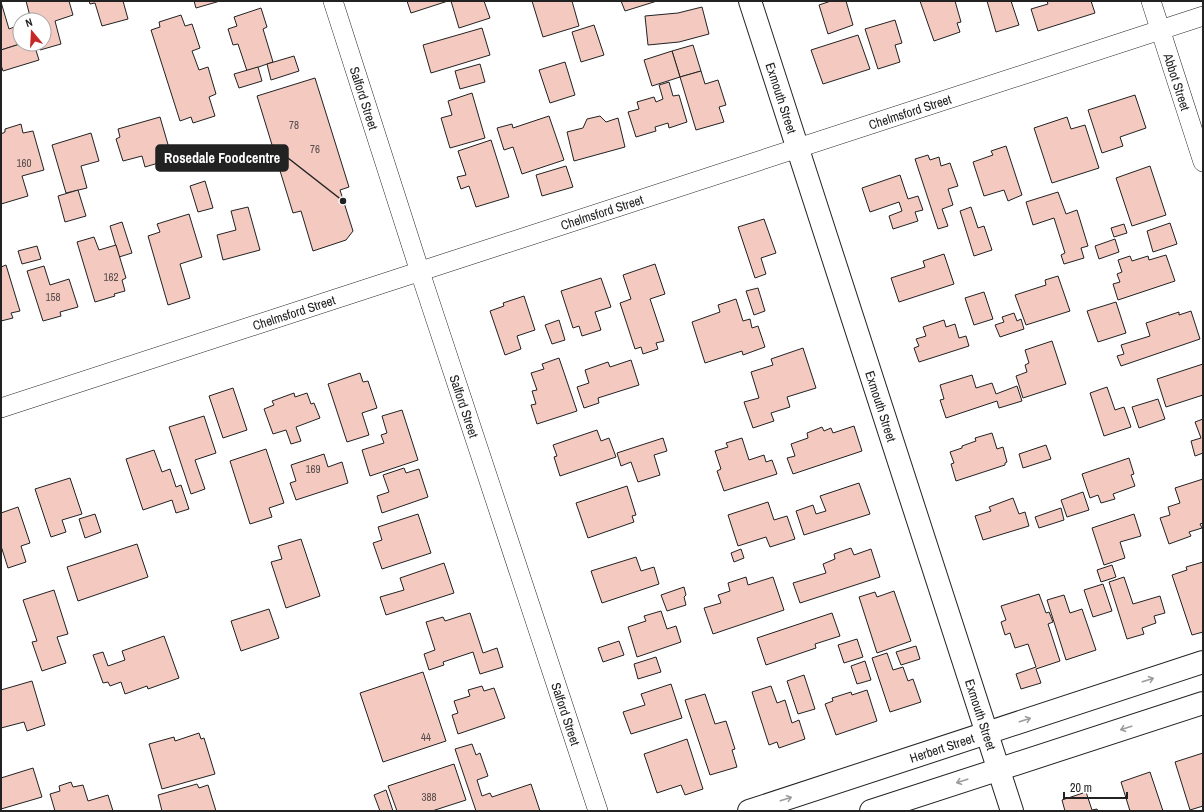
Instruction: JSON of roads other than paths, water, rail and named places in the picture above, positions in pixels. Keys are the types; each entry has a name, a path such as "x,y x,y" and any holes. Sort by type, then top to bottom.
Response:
{"street":[{"name":"Salford Street","path":"333,1 420,272 598,811"},
{"name":"Exmouth Street","path":"750,1 1012,811"},
{"name":"Abbot Street","path":"1151,1 1203,162"},
{"name":"Chelmsford Street","path":"1,408 1203,16"},
{"name":"Herbert Street","path":"749,811 1203,662"},
{"path":"871,811 1203,703"}],"place":[{"name":"Rosedale Foodcentre","path":"343,201"}]}
